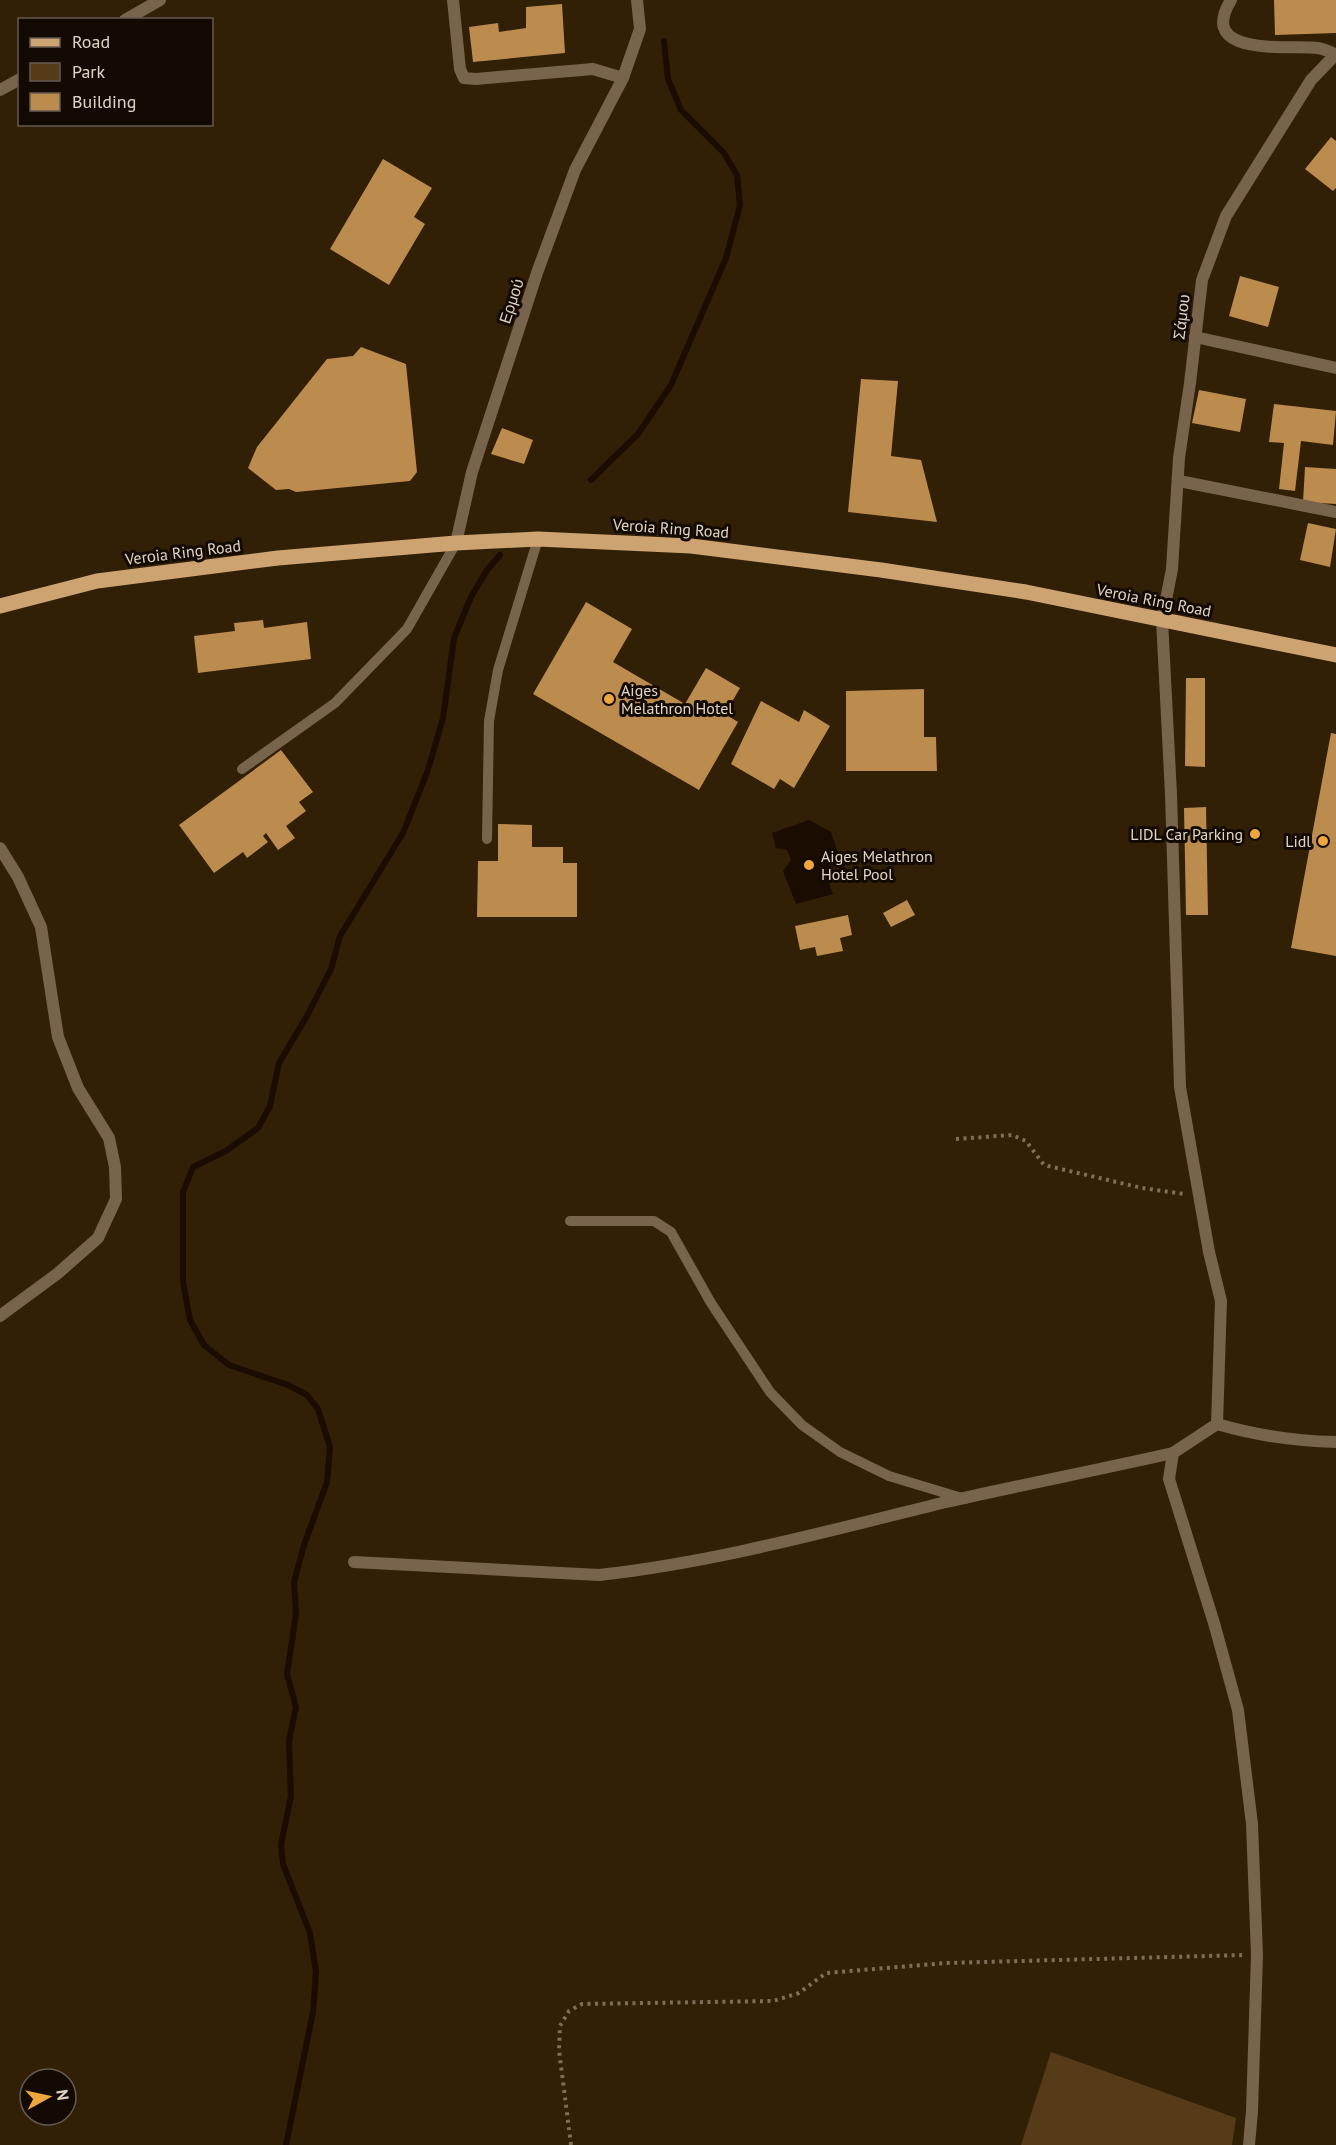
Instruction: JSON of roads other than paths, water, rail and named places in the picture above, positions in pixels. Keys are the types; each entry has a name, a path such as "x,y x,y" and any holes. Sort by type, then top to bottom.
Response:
{"main road":[{"name":"Verοia Ring Road","path":"0,606 97,581 278,558 456,543 538,539 691,546 774,555 1026,592 1336,655"}],"street":[{"path":"128,18 160,0"},
{"path":"453,0 460,69 464,78 476,79 593,69 623,78"},
{"name":"Ερμού","path":"456,543 472,472 538,270 575,170 623,78 640,29 638,0"},
{"path":"1232,0 1223,14 1222,26 1233,39 1253,45 1321,48 1336,54"},
{"name":"Σάμου","path":"1217,1424 1221,1301 1199,1197 1180,1087 1171,794 1162,620 1172,569 1179,458 1191,383 1202,280 1226,216 1311,80 1336,54"},
{"path":"0,90 18,80"},
{"path":"1195,337 1336,368"},
{"path":"1179,482 1336,512"},
{"path":"0,848 18,876 40,927 58,1037 78,1088 109,1138 115,1167 116,1199 98,1238 57,1274 0,1316"},
{"path":"354,1562 599,1575 618,1573 783,1544 965,1499 1173,1454 1217,1424 1297,1441 1336,1442"},
{"path":"1173,1454 1168,1479 1214,1623 1238,1710 1252,1824 1257,1955 1249,2145"}],"lane":[{"path":"487,839 489,721 498,670 538,539"},
{"path":"242,769 335,703 407,629 456,543"},
{"path":"570,1221 654,1221 672,1232 711,1303 770,1392 802,1425 840,1452 889,1476 965,1499"}],"waterway":[{"path":"591,480 638,434 671,385 726,258 740,205 737,175 724,153 681,110 668,79 664,41"},
{"path":"286,2145 313,2012 316,1972 310,1933 283,1864 281,1845 291,1796 289,1741 296,1707 287,1674 296,1614 294,1582 304,1545 327,1482 330,1447 318,1409 307,1395 288,1385 229,1365 204,1345 190,1320 183,1282 183,1192 193,1167 226,1151 258,1128 270,1106 279,1063 331,969 340,936 403,833 428,770 443,718 454,638 471,597 487,570 500,555"}],"place":[{"name":"Aiges Melathron Hotel","path":"609,699"},
{"name":"LIDL Car Parking","path":"1255,834"},
{"name":"Lidl","path":"1323,841"},
{"name":"Aiges Melathron Hotel Pool","path":"809,865"}]}
